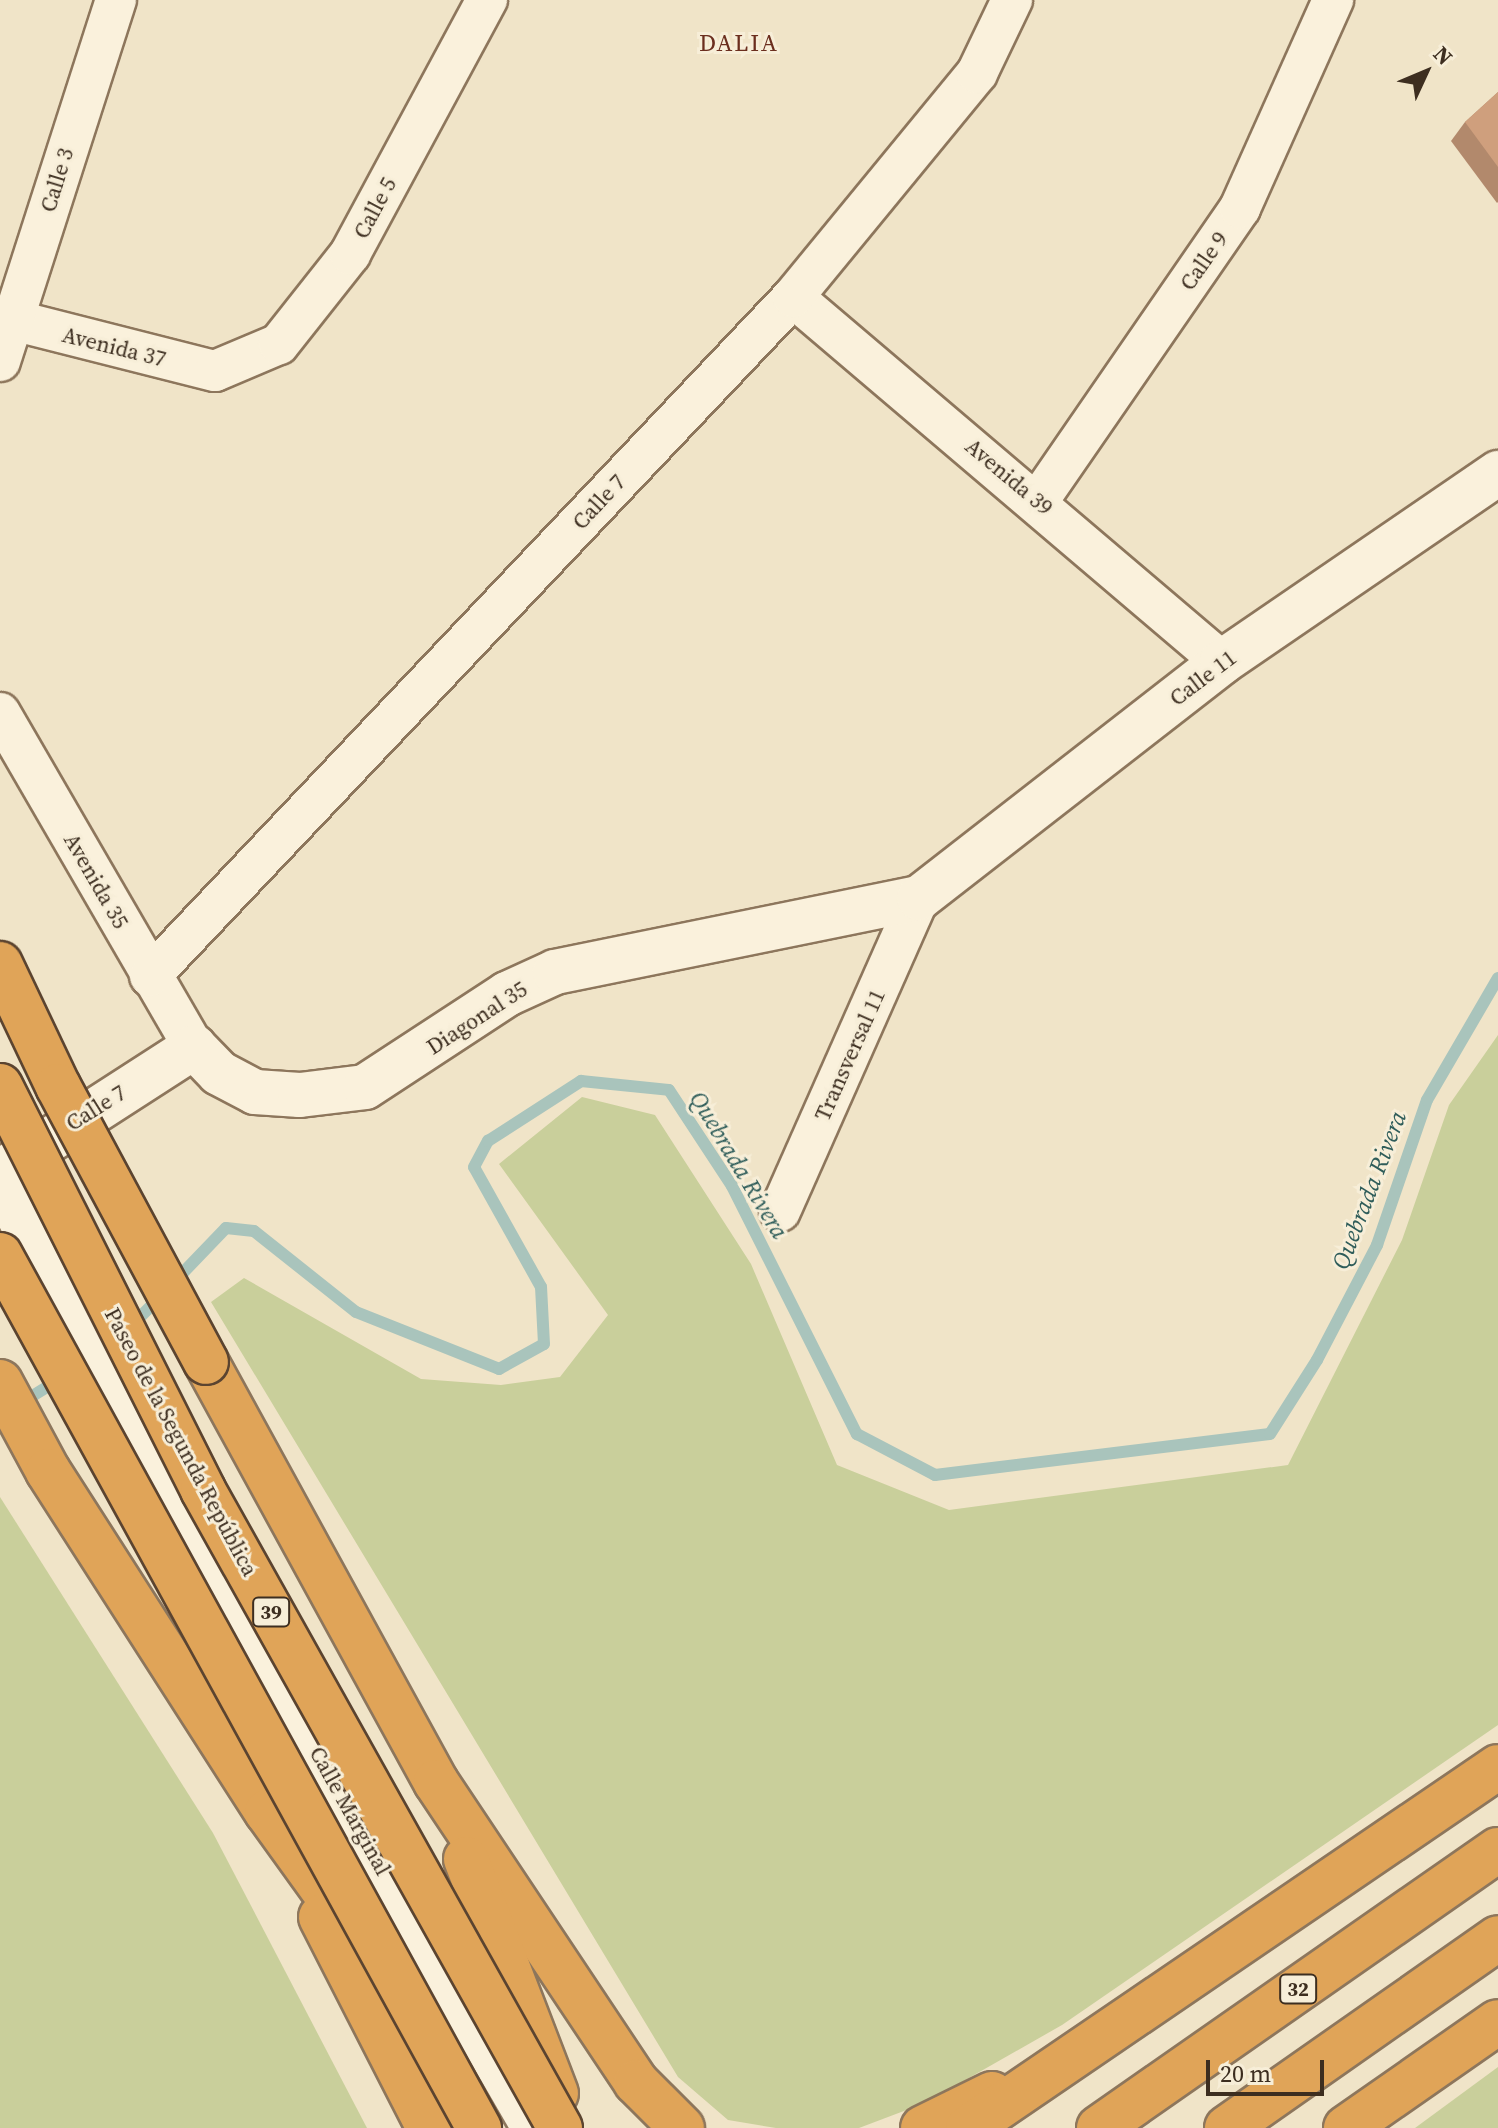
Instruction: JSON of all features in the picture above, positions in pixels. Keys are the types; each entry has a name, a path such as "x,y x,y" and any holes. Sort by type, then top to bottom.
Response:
{"highway":[{"path":"0,964 58,1086 436,1782 636,2082 682,2128"},
{"name":"Paseo de la Segunda República","path":"0,1086 203,1490 560,2128"},
{"path":"31,1251 479,2128"},
{"path":"0,1382 48,1471 267,1812 495,2128"},
{"path":"968,2128 1498,1767"},
{"path":"436,1782 570,2128"},
{"path":"267,1812 429,2128"},
{"name":"32","path":"1099,2128 1498,1850"},
{"path":"1227,2128 1498,1938"},
{"path":"1346,2128 1498,2022"},
{"path":"923,2128 1077,2052"}],"street":[{"name":"Calle 3","path":"0,361 116,0"},
{"name":"Calle 5","path":"215,371 279,344 350,254 487,0"},
{"name":"Calle 7","path":"150,976 793,297 977,73 1012,0"},
{"name":"Calle 9","path":"1038,501 1240,208 1333,0"},
{"name":"Avenida 39","path":"793,297 1038,501 1222,662"},
{"name":"Avenida 37","path":"13,320 215,371"},
{"name":"Calle 11","path":"919,898 1222,662 1498,473"},
{"name":"Avenida 35","path":"0,713 194,1047"},
{"name":"Diagonal 35","path":"194,1047 219,1073 255,1092 300,1095 365,1087 507,994 555,972 919,898"},
{"name":"Transversal 11","path":"780,1211 919,898"},
{"name":"Calle 7","path":"3,1163 194,1047"},
{"name":"Calle Marginal","path":"3,1163 31,1251 132,1411 358,1828 532,2128"}],"green space":[{"path":"1498,1035 1498,1725 1062,2025 925,2103 859,2128 776,2128 728,2120 678,2077 211,1302 244,1278 421,1379 501,1385 560,1377 608,1315 499,1164 582,1097 655,1115 751,1264 837,1465 949,1510 1288,1465 1402,1240 1449,1105"},
{"path":"0,1497 213,1833 367,2128 0,2128"},
{"path":"1498,2067 1498,2128 1415,2128"}],"building":[{"path":"1498,92 1498,167 1465,122"}],"waterway":[{"name":"Quebrada Rivera","path":"174,1282 226,1228 254,1231 356,1312 499,1369 544,1344 541,1287 474,1167 488,1141 581,1081 669,1090 732,1186 857,1434 935,1475 1270,1434 1317,1360 1377,1245 1427,1100 1498,978"},
{"name":"Quebrada Rivera","path":"129,1328 161,1296"},
{"name":"Quebrada Rivera","path":"21,1403 60,1379"}],"district":[{"name":"DALIA","path":"739,43"}]}
